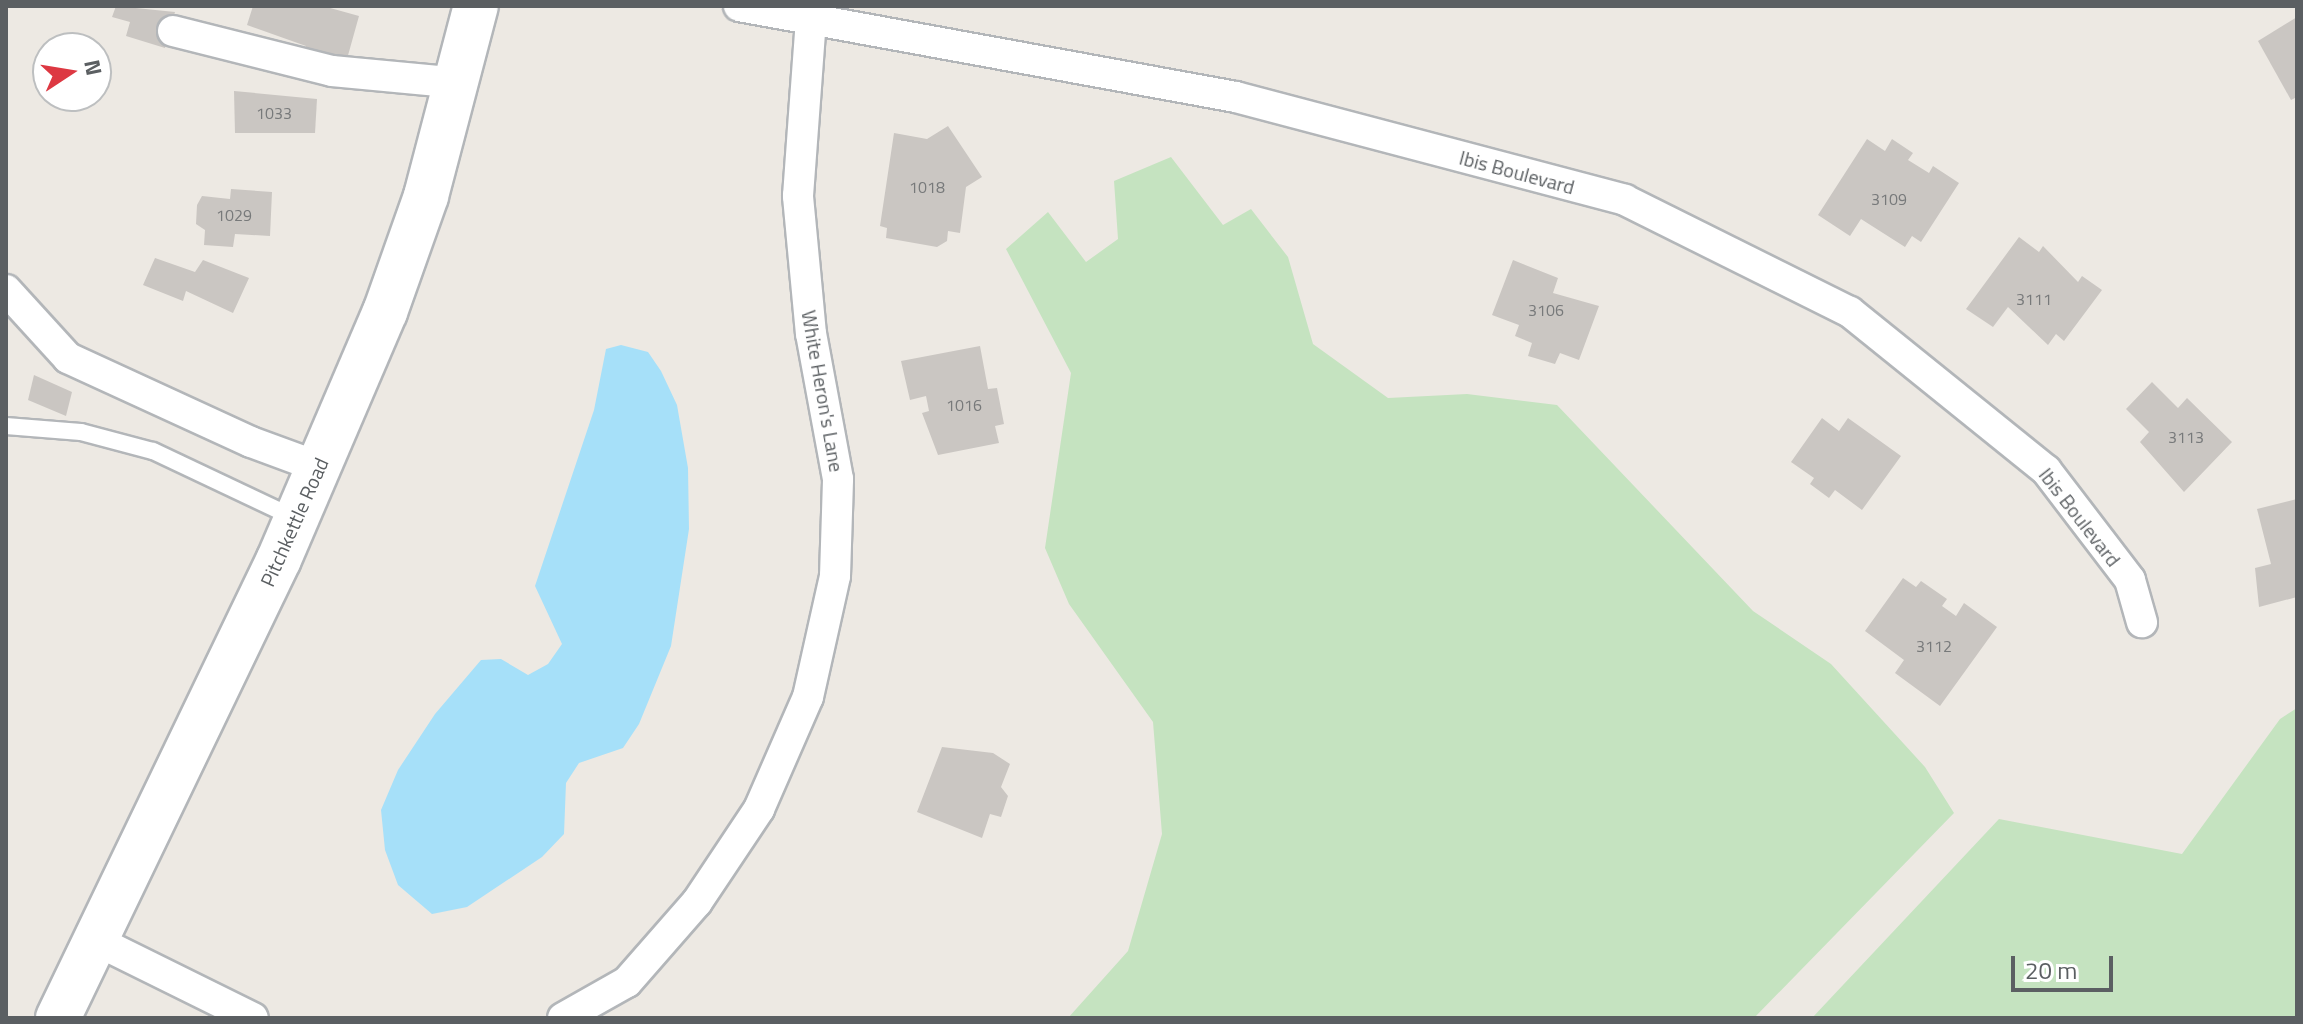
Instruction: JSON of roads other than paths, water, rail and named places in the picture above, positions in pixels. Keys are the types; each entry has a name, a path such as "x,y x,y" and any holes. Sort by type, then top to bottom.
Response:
{"main road":[{"name":"Pitchkettle Road","path":"58,1018 296,518 385,312 459,83 476,6"}],"street":[{"name":"Ibis Boulevard","path":"739,6 810,12 1236,97 1625,200 1850,312 2046,470 2130,580 2142,622"},
{"name":"White Heron's Lane","path":"563,1018 627,982 697,902 759,809 808,697 835,576 838,479 811,334 798,196 810,12"},
{"path":"173,31 332,71 459,83"},
{"path":"6,290 68,358 196,419 319,467"},
{"path":"95,940 253,1018"}],"lane":[{"path":"6,426 81,432 153,451 296,518"}],"water":[{"path":"621,345 648,352 661,371 677,405 688,468 689,529 671,646 639,724 623,748 579,763 566,783 564,834 542,857 467,907 432,914 398,885 385,850 381,810 398,770 435,714 481,660 501,659 528,675 548,664 562,644 535,586 594,410 606,349"}]}
